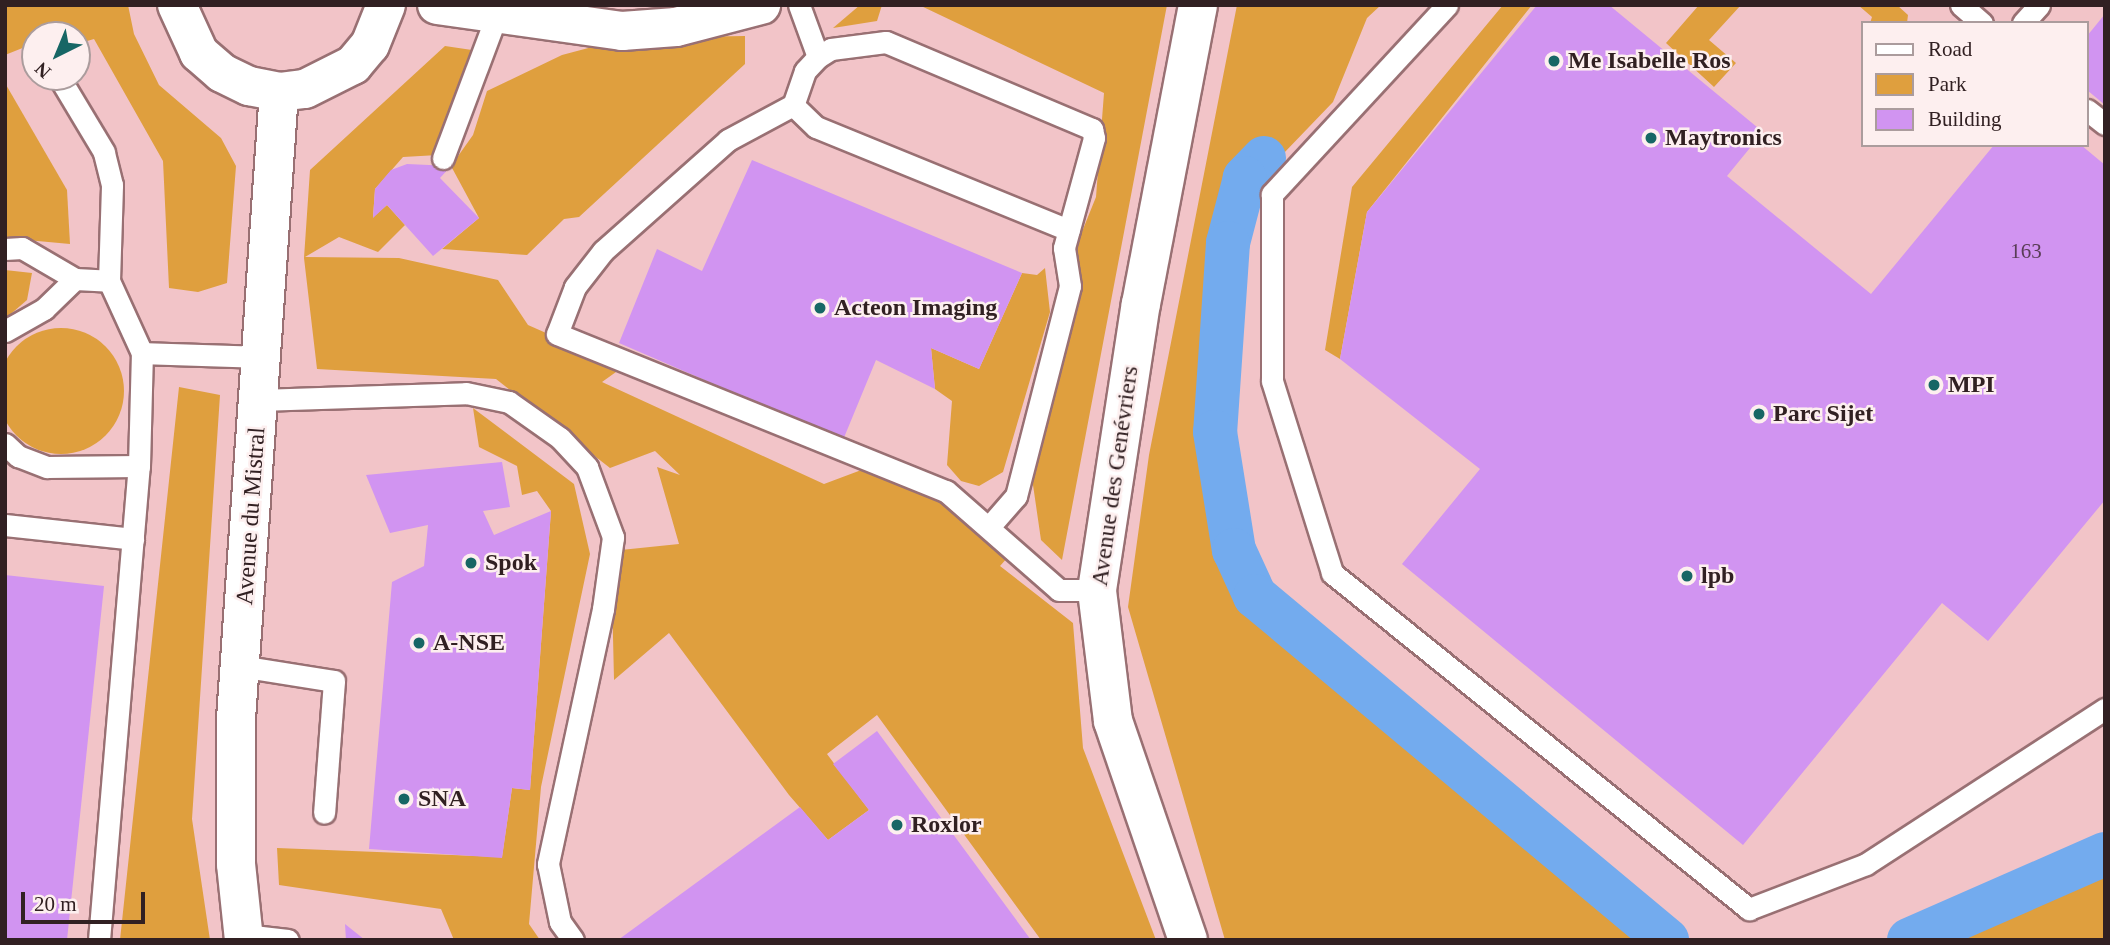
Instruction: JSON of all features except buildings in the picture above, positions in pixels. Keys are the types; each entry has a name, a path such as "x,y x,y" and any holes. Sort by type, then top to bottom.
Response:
{"street":[{"path":"177,5 199,53 222,73 249,86 279,92 318,84 353,65 370,45 386,5"},
{"path":"437,5 496,17 622,31 676,27 761,5"},
{"name":"Avenue des Genévriers","path":"1188,940 1113,721 1097,590 1141,304 1198,5"},
{"name":"Avenue du Mistral","path":"244,937 236,864 240,666 279,92"}],"lane":[{"path":"799,5 818,57"},
{"path":"1447,5 1272,194 1272,381 1332,573 1749,909 1866,864 2105,709"},
{"path":"1961,5 1980,21"},
{"path":"2025,21 2039,5"},
{"path":"443,158 496,17"},
{"path":"989,527 1016,496 1070,286 1064,248 1094,138 1092,129 886,42 831,49 818,57 805,71 793,105 728,140 603,251 575,287 557,334 946,491 1059,590 1097,590"},
{"path":"67,91 104,152 112,184 109,281 142,353 139,466 99,940"},
{"path":"793,105 816,127 1069,230"},
{"path":"2089,112 2105,124"},
{"path":"5,249 22,248 75,279 109,281"},
{"path":"5,331 44,309 75,279"},
{"path":"142,353 261,357"},
{"path":"259,400 466,393 509,402 560,438 587,467 613,537 603,609 548,864 560,922 573,940"},
{"path":"5,444 18,456 47,467 139,466"},
{"path":"5,525 133,539"},
{"path":"240,666 334,681 324,813"},
{"path":"244,937 288,940"}],"green space":[{"path":"5,5 128,5 134,34 159,85 221,138 236,166 227,283 198,292 169,288 163,161 94,39 91,40 91,21 21,21 21,49 5,55"},
{"path":"860,5 882,5 877,21 833,28"},
{"path":"919,5 1167,5 1062,560 1041,540 1032,478 1080,291 1075,249 1096,197 1104,93"},
{"path":"1237,5 1381,5 1367,18 1333,102 1283,154 1257,150 1234,176 1214,251 1205,436 1217,540 1249,603 1657,940 1225,940 1128,607 1149,455"},
{"path":"1503,5 1532,5 1367,212 1340,359 1325,350 1352,187"},
{"path":"1699,5 1741,5 1709,40 1736,63 1714,87 1666,43"},
{"path":"1858,5 1897,5 1908,15 1907,21 1871,21 1872,17"},
{"path":"745,36 745,64 579,217 564,219 527,255 442,249 479,218 451,166 473,135 487,91 562,55 626,38"},
{"path":"445,46 472,50 438,155 403,157 375,189 373,217 387,205 405,225 378,252 339,237 305,257 399,258 498,280 528,325 623,367 602,382 824,484 864,469 941,500 1008,557 1000,566 1073,623 1083,748 1156,940 1041,940 877,715 827,754 869,810 828,840 789,795 669,633 614,680 611,551 679,544 657,467 680,475 655,451 610,468 496,379 317,369 304,258 310,170"},
{"path":"5,83 67,190 70,244 5,238"},
{"path":"1045,268 1050,312 1003,472 979,486 961,481 947,465 952,401 935,389 931,348 979,369 1022,273 1037,275"},
{"path":"5,270 32,273 27,300 5,319"},
{"path":"49,330 73,330 96,339 113,356 122,379 122,403 113,426 96,443 73,452 49,452 26,443 9,426 0,403 0,379 9,356 26,339"},
{"path":"179,387 220,395 192,819 210,940 120,940"},
{"path":"473,408 574,484 590,554 541,787 529,924 540,940 454,940 441,909 279,885 277,848 502,857 512,788 530,790 551,511 537,491 522,495 517,466 479,447"},
{"path":"2105,870 2105,940 1934,940"}],"waterway":[{"path":"1264,158 1245,178 1228,243 1215,432 1234,550 1255,596 1667,940"},
{"path":"1909,940 2105,854"}],"place":[{"name":"Me Isabelle Ros","path":"1554,61"},
{"name":"Maytronics","path":"1651,138"},
{"name":"Acteon Imaging","path":"820,308"},
{"name":"MPI","path":"1934,385"},
{"name":"Parc Sijet","path":"1759,414"},
{"name":"Spok","path":"471,563"},
{"name":"lpb","path":"1687,576"},
{"name":"A-NSE","path":"419,643"},
{"name":"SNA","path":"404,799"},
{"name":"Roxlor","path":"897,825"}]}
